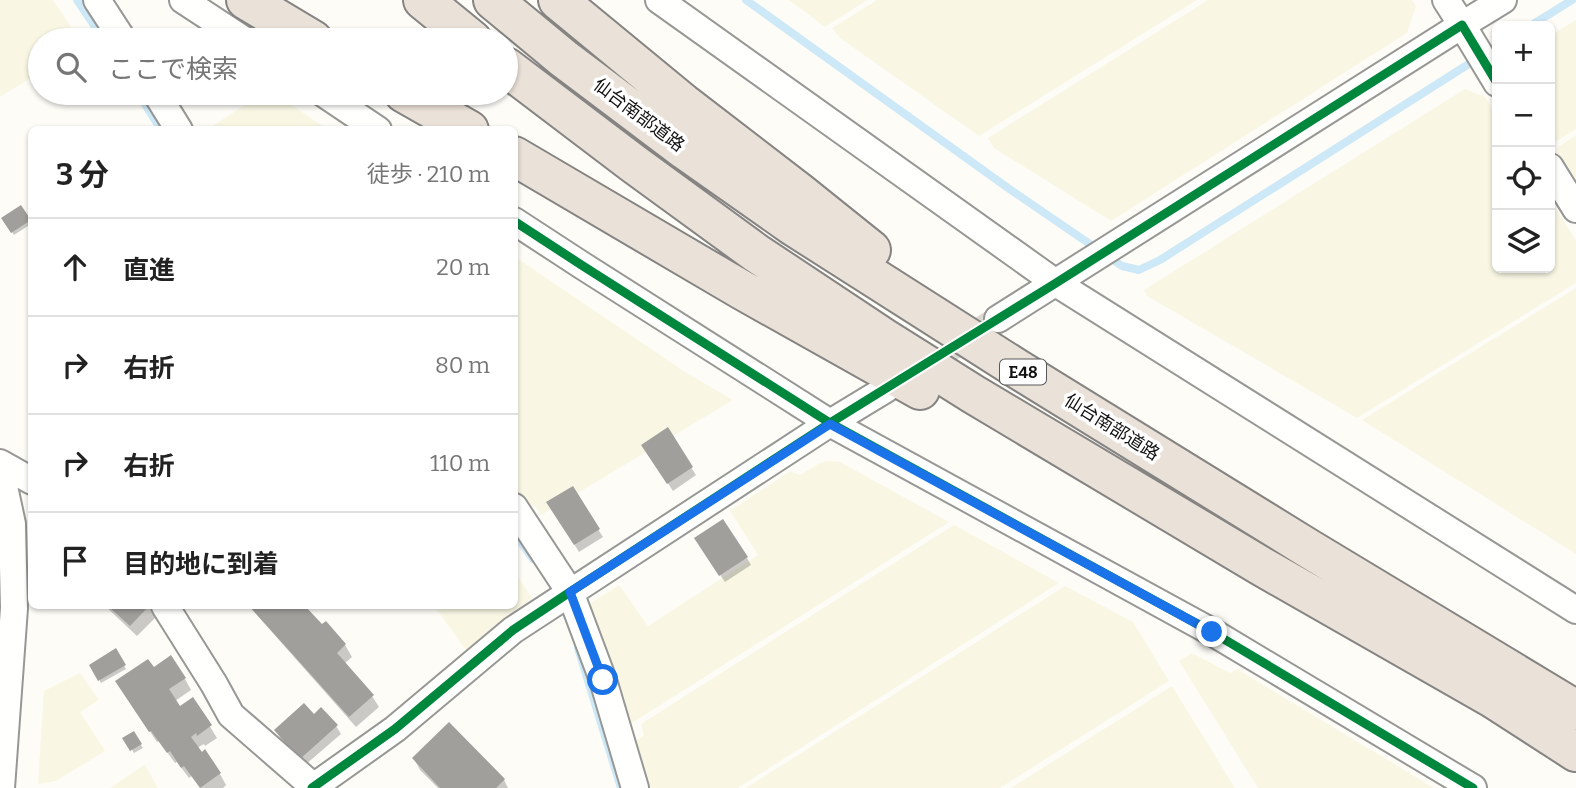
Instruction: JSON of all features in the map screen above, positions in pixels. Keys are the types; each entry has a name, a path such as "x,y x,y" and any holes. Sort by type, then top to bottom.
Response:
{"highway":[{"path":"246,0 293,28"},
{"path":"423,0 457,28"},
{"name":"仙台南部道路","path":"492,0 685,150 793,226 1306,547 1576,709"},
{"path":"558,0 1016,368"},
{"name":"E48","path":"518,76 756,253 884,338 1261,566 1494,699 1576,752"},
{"path":"425,105 462,126"},
{"path":"518,158 964,415 1261,566"}],"street":[{"path":"97,0 115,28"},
{"path":"183,0 226,28"},
{"path":"659,0 1056,283 1576,610"},
{"path":"1446,0 1492,74"},
{"path":"998,319 1467,34 1503,0"},
{"path":"163,105 177,126"},
{"path":"341,105 372,126"},
{"path":"1555,175 1576,209"},
{"path":"518,223 830,424 1212,632 1473,788"},
{"path":"167,609 231,715 313,788 395,729 513,630 886,389"},
{"path":"0,465 28,479"},
{"path":"0,465 12,524 14,608 1,788"},
{"path":"518,513 570,592 603,680 635,788"}],"shaded area":[{"path":"0,0 53,0 72,28 28,28 28,80 0,97"},
{"path":"789,0 867,0 825,27"},
{"path":"877,0 1197,0 979,136 840,38 832,28"},
{"path":"1208,0 1412,0 1416,6 1407,33 1111,221 994,148 988,138"},
{"path":"1576,20 1576,129 1557,141 1555,141 1555,33"},
{"path":"1465,89 1485,97 1492,108 1492,273 1555,273 1555,207 1576,241 1576,283 1357,418 1147,296 1144,290"},
{"path":"245,105 292,105 323,126 213,126"},
{"path":"1576,135 1576,193 1556,161 1558,147"},
{"path":"518,259 685,372 733,400 541,515 534,504 527,508 518,496"},
{"path":"1576,288 1576,554 1362,420"},
{"path":"826,461 840,462 949,522 629,725 586,606 619,585 648,626 758,555 730,511 790,471 800,475"},
{"path":"954,525 1059,583 738,788 651,788 634,742 644,735 641,724"},
{"path":"518,577 532,598 467,651 436,609 518,609"},
{"path":"1065,586 1133,622 1169,681 1000,788 746,788"},
{"path":"1192,653 1230,673 1237,669 1434,788 1258,788 1179,661"},
{"path":"80,673 99,700 80,712 105,751 56,781 38,784 44,691"},
{"path":"1172,686 1235,788 1011,788"},
{"path":"144,765 158,788 110,788"}],"building":[{"path":"21,205 28,216 28,222 11,233 1,218"},
{"path":"668,427 693,467 667,484 641,445"},
{"path":"573,486 600,529 574,545 546,502"},
{"path":"723,519 748,557 719,576 694,538"},
{"path":"111,609 146,609 130,626"},
{"path":"252,609 308,609 322,624 326,621 346,644 337,653 374,695 349,717"},
{"path":"116,648 126,665 98,681 89,665"},
{"path":"171,655 186,678 169,689 180,706 193,697 212,725 197,736 196,733 191,737 202,752 205,749 221,773 200,788 184,766 181,768 170,751 167,753 151,731 149,732 115,681 148,659 154,667"},
{"path":"304,703 314,714 321,707 338,725 300,759 274,730"},
{"path":"449,722 505,779 496,788 440,788 412,758"},
{"path":"134,731 142,744 130,751 122,738"}],"waterway":[{"path":"77,0 96,28"},
{"path":"746,0 1008,188 1122,266 1139,270 1160,260 1492,49"},
{"path":"1538,21 1572,0"},
{"path":"145,105 159,126"},
{"path":"518,538 533,559"},
{"path":"578,648 621,788"}],"tunnel":[{"path":"914,371 998,319"}],"cycle path":[{"path":"312,788 395,729 513,630 570,592 830,423 1462,25 1492,75"},
{"path":"518,224 830,423 1212,632 1473,788"}],"route":[{"path":"603,680 570,592 830,424 1212,632"}]}
